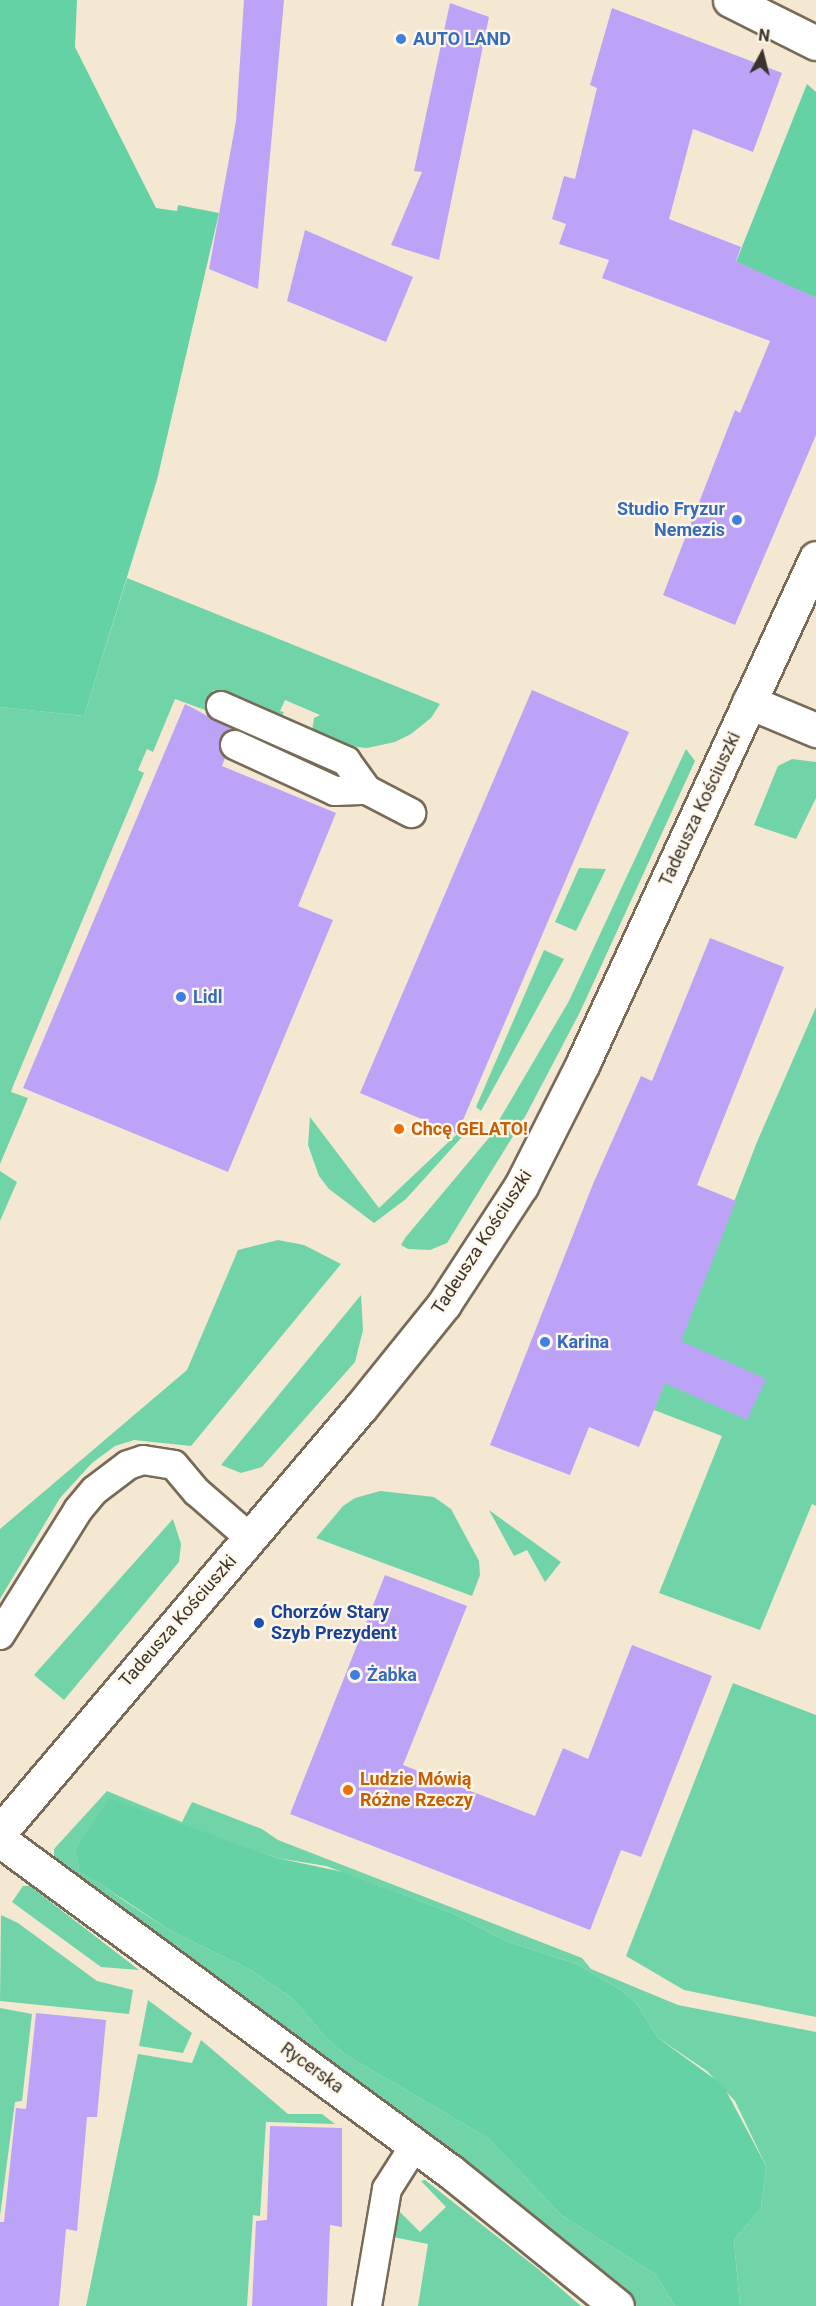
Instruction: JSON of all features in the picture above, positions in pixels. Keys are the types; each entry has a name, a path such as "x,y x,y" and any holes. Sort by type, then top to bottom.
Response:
{"street":[{"path":"730,0 816,43"},
{"name":"Tadeusza Kościuszki","path":"0,1832 250,1538 444,1304 521,1186 583,1063 816,558"},
{"path":"749,702 816,730"},
{"name":"Rycerska","path":"0,1840 330,2081 413,2148 451,2172 617,2306"}],"lane":[{"path":"221,706 346,761 367,790 411,813"},
{"path":"235,745 335,791 367,790"},
{"path":"0,1635 78,1510 95,1490 128,1465 143,1460 174,1465 197,1492 250,1538"},
{"path":"367,2306 387,2189 413,2148"}],"green space":[{"path":"0,0 77,0 75,47 156,208 177,211 178,205 219,213 157,480 84,716 0,707"},
{"path":"807,84 816,92 816,298 736,262"},
{"path":"127,578 440,704 431,718 411,734 395,742 367,748 348,746 312,731 314,718 320,715 285,700 280,711 284,712 281,718 213,690 205,710 175,699 153,752 147,749 138,770 144,773 13,1086 11,1092 28,1098 0,1164 0,707 84,716"},
{"path":"686,749 695,761 580,1012 526,1115 447,1243 430,1250 408,1249 401,1245 405,1238 488,1139 569,1001"},
{"path":"792,759 816,762 816,798 796,839 754,825 778,766"},
{"path":"579,868 606,869 576,931 555,922"},
{"path":"544,950 564,959 481,1111 476,1107"},
{"path":"816,1007 816,1506 812,1504 760,1630 659,1593 722,1436 654,1410 757,1142"},
{"path":"310,1117 379,1208 457,1134 462,1137 406,1199 374,1223 329,1189 319,1176 308,1145"},
{"path":"0,1171 17,1182 0,1221"},
{"path":"278,1240 304,1245 341,1264 191,1446 134,1440 115,1446 92,1463 60,1498 0,1599 0,1529 187,1370 238,1250"},
{"path":"361,1295 363,1330 355,1362 262,1467 241,1473 221,1465"},
{"path":"380,1491 434,1497 451,1509 479,1561 480,1575 472,1596 316,1538 343,1506 355,1498"},
{"path":"489,1510 561,1562 545,1582 527,1550 514,1556"},
{"path":"173,1519 181,1544 179,1562 64,1700 34,1675"},
{"path":"733,1683 816,1715 816,2017 684,1990 626,1956"},
{"path":"107,1791 182,1822 192,1802 262,1829 278,1840 582,1958 591,1969 678,2005 816,2032 816,2306 740,2306 734,2240 761,2208 766,2166 735,2101 707,2071 658,2038 637,2004 623,1991 577,1964 508,1942 452,1913 326,1866 277,1858 109,1799 75,1849 79,1869 126,1902 171,1931 249,1969 293,1999 328,2040 346,2055 488,2138 561,2215 655,2274 675,2306 637,2306 379,2101 54,1856 54,1849"},
{"path":"109,1798 277,1858 343,1872 452,1913 508,1942 577,1964 623,1991 637,2004 658,2038 723,2085 766,2166 761,2208 734,2240 740,2306 675,2306 655,2274 561,2215 488,2138 346,2055 328,2040 293,1999 249,1969 171,1931 79,1870 75,1849"},
{"path":"23,1886 30,1886 139,1970 101,1967 12,1902"},
{"path":"1,1915 18,1923 97,1981 133,1990 129,2014 0,2001"},
{"path":"148,2000 192,2033 183,2053 139,2046"},
{"path":"0,2008 32,2014 22,2101 15,2102 0,2216"},
{"path":"201,2040 288,2114 322,2114 335,2124 266,2122 260,2216 253,2215 247,2306 86,2306 138,2054 192,2063"},
{"path":"425,2180 537,2268 581,2306 418,2306 428,2244 393,2237 397,2209 420,2232 446,2207 421,2181"}],"building":[{"path":"244,0 284,0 258,289 209,269 236,121"},
{"path":"450,3 489,17 439,260 391,245 422,172 414,171"},
{"path":"612,8 782,73 753,152 693,129 669,219 741,247 736,261 816,298 816,435 735,625 663,595 735,410 740,413 770,341 602,278 609,260 559,244 566,224 552,219 564,176 575,179 597,88 590,85"},
{"path":"305,230 413,277 386,342 287,301"},
{"path":"532,690 629,732 457,1134 360,1093"},
{"name":"Lidl","path":"185,704 232,729 220,739 219,747 225,758 222,766 336,813 298,906 333,920 228,1172 23,1088"},
{"path":"710,938 784,967 697,1185 736,1201 681,1341 766,1379 747,1420 665,1383 639,1447 589,1427 570,1475 490,1445 593,1184 641,1076 652,1081"},
{"path":"385,1575 467,1606 403,1765 535,1816 563,1748 588,1759 632,1645 712,1676 641,1857 621,1850 590,1930 290,1814"},
{"path":"36,2013 106,2020 97,2117 87,2117 77,2231 66,2229 59,2306 0,2306 0,2222 4,2222 16,2108 26,2109"},
{"path":"270,2126 342,2128 342,2227 330,2225 327,2306 252,2306 256,2221 267,2220"}],"place":[{"name":"AUTO LAND","path":"401,39"},
{"name":"Studio Fryzur Nemezis","path":"737,520"},
{"name":"Lidl","path":"181,997"},
{"name":"Chcę GELATO!","path":"399,1129"},
{"name":"Karina","path":"545,1342"},
{"name":"Chorzów Stary Szyb Prezydent","path":"259,1623"},
{"name":"Żabka","path":"355,1675"},
{"name":"Ludzie Mówią Różne Rzeczy","path":"348,1790"}]}
